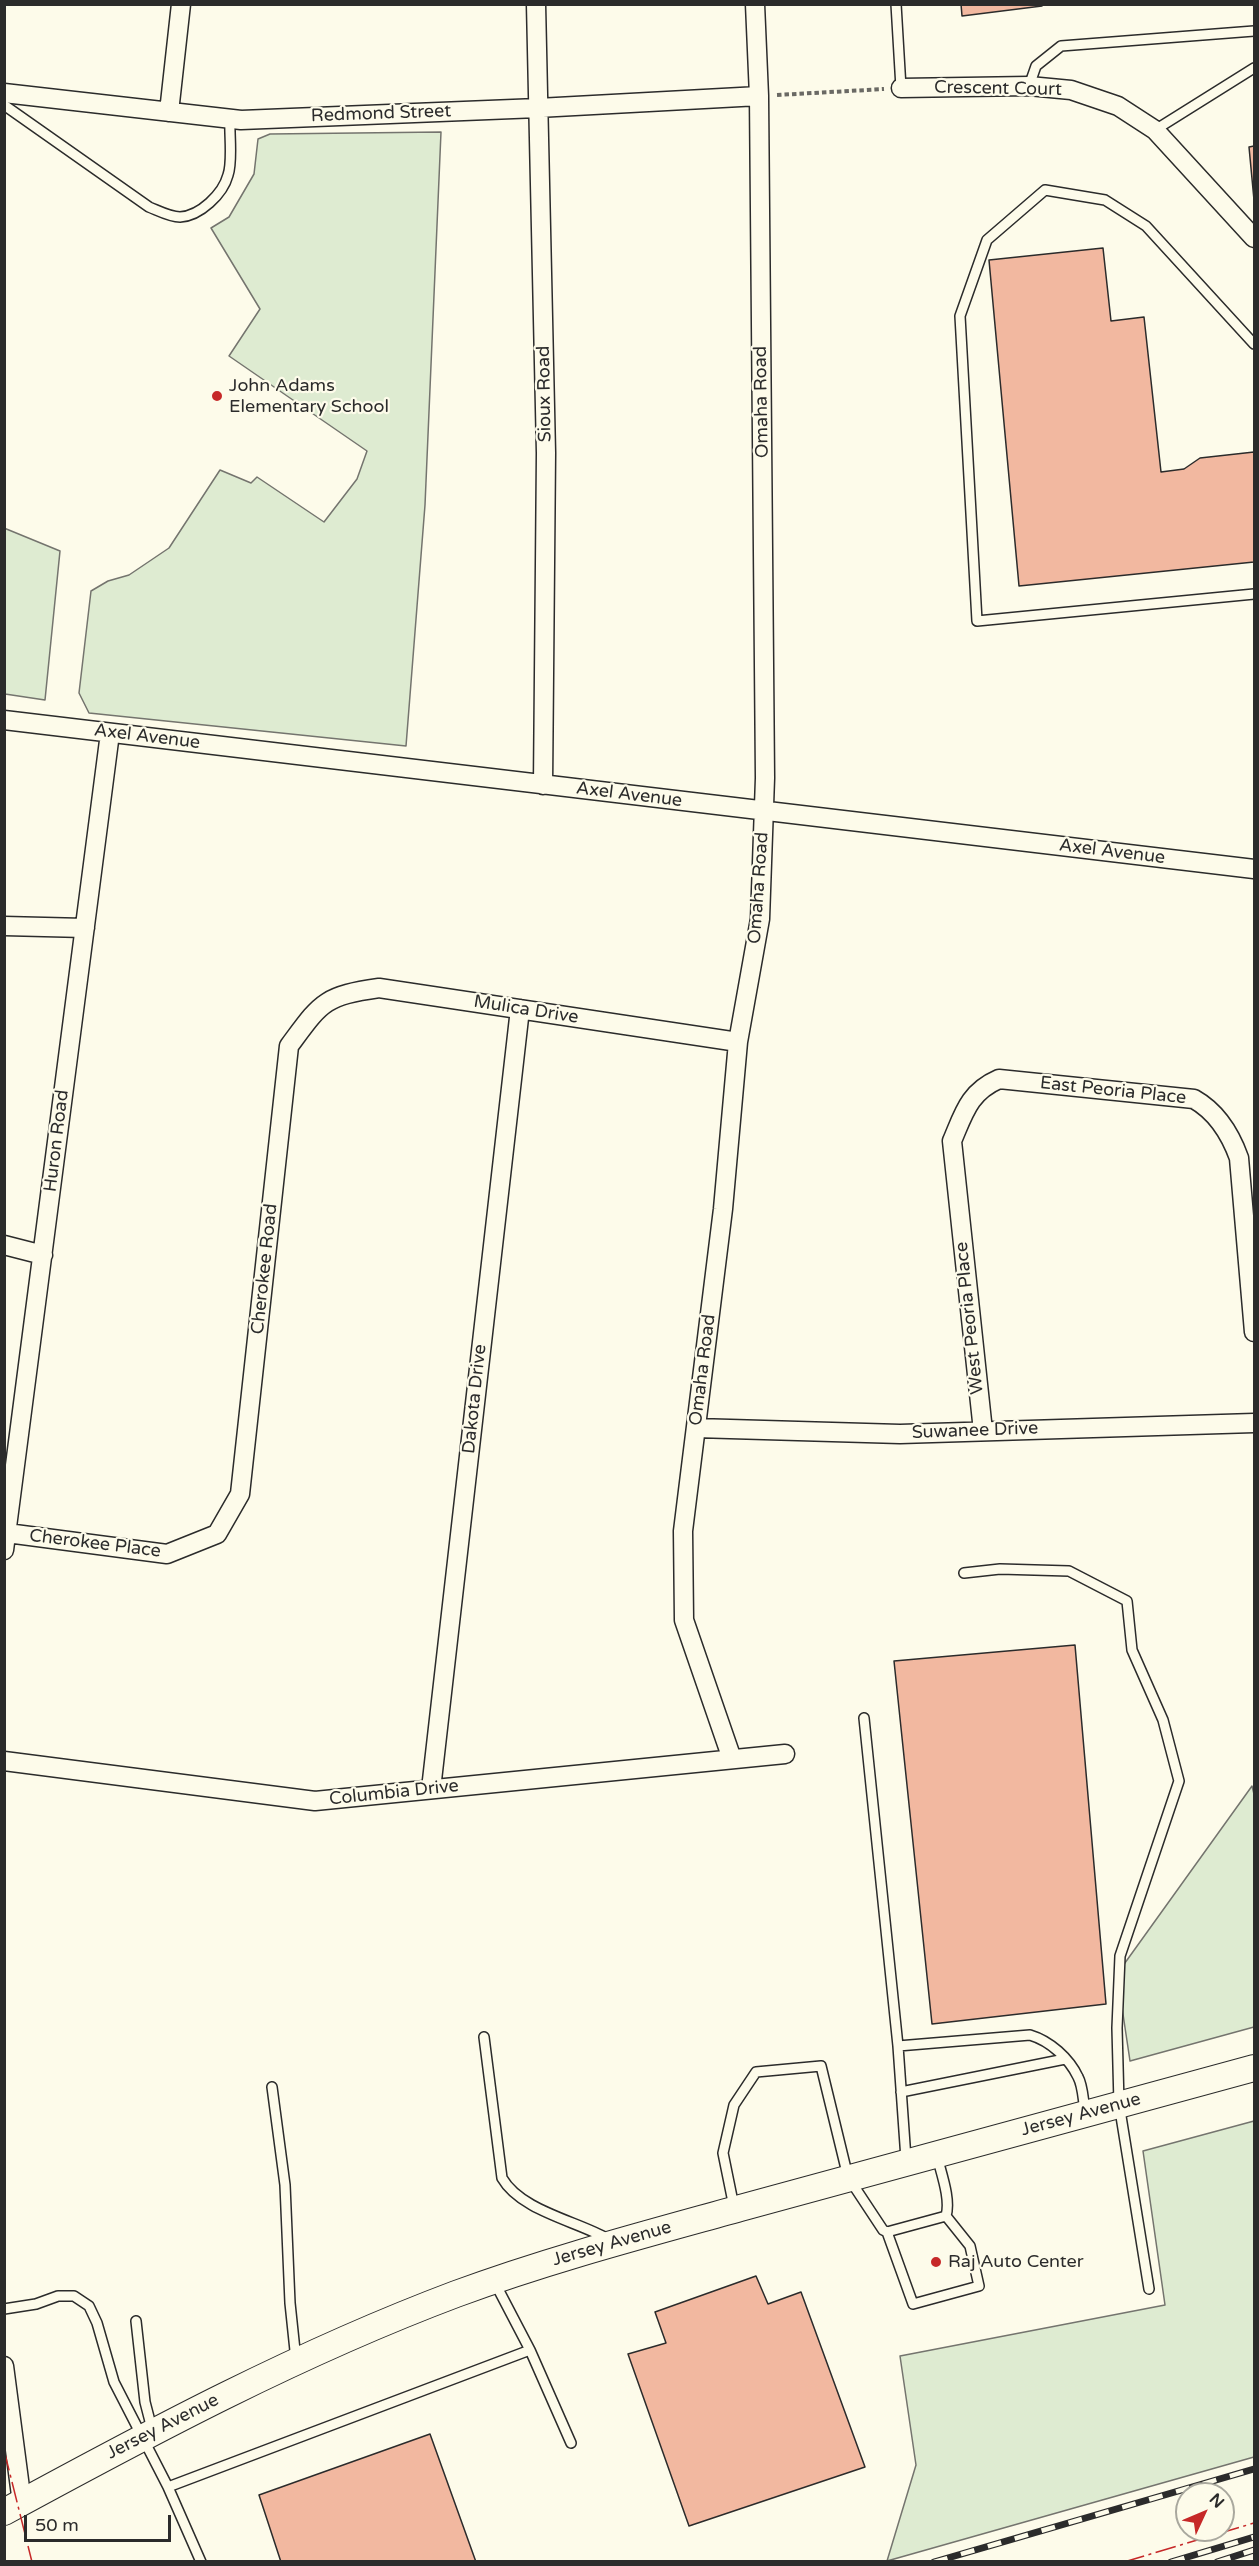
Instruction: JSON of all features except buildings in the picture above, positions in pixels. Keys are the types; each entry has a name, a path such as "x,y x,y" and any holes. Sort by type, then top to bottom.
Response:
{"main road":[{"name":"Jersey Avenue","path":"13,2508 147,2434 296,2362 415,2310 494,2281 614,2243 848,2177 1254,2068"}],"street":[{"path":"169,112 181,4"},
{"name":"Sioux Road","path":"537,4 546,453 543,784"},
{"name":"Omaha Road","path":"732,1759 684,1620 683,1531 723,1209 738,1042 760,919 764,811 759,96 755,4"},
{"name":"Crescent Court","path":"901,88 1029,86 1071,90 1118,106 1155,130 1254,237"},
{"name":"Redmond Street","path":"4,93 230,119 538,108 759,96"},
{"name":"Axel Avenue","path":"4,720 1254,869"},
{"name":"Huron Road","path":"6,1541 110,733"},
{"path":"4,927 85,928"},
{"name":"Mulica Drive","path":"318,1007 344,993 379,987 738,1042"},
{"name":"Cherokee Road","path":"217,1534 240,1494 289,1046 318,1007"},
{"name":"Dakota Drive","path":"431,1789 520,1009"},
{"name":"East Peoria Place","path":"957,1205 951,1141 970,1101 986,1084 999,1079 1194,1099 1207,1106 1220,1120 1239,1158 1254,1332"},
{"name":"West Peoria Place","path":"957,1205 983,1431"},
{"path":"4,1245 43,1256"},
{"name":"Suwanee Drive","path":"696,1428 900,1434 1254,1422"},
{"name":"Cherokee Place","path":"6,1541 167,1554 217,1534"},
{"name":"Columbia Drive","path":"4,1761 315,1801 785,1754"},
{"path":"4,2366 13,2508"}],"lane":[{"path":"896,4 901,88"},
{"path":"1029,86 1036,66 1061,46 1254,31"},
{"path":"1155,130 1254,68"},
{"path":"4,105 149,207 165,214 181,217 196,212 211,201 229,175 230,119"},
{"path":"1254,345 1146,226 1105,200 1045,190 987,240 960,316 977,621 1254,594"},
{"path":"964,1573 1000,1569 1069,1571 1127,1601 1132,1650 1163,1720 1179,1781 1120,1956 1117,2028 1119,2104 1149,2289"},
{"path":"864,1718 898,2046 906,2162"},
{"path":"898,2046 1030,2035 1043,2039 1065,2059 1079,2079 1086,2113"},
{"path":"484,2037 502,2178 508,2188 552,2215 590,2228 614,2243"},
{"path":"901,2092 1065,2059"},
{"path":"734,2209 723,2153 734,2105 756,2072 821,2066 848,2177 880,2227 887,2232 913,2304 979,2286 970,2246 946,2216 945,2194 937,2153"},
{"path":"272,2087 285,2185 290,2303 296,2362"},
{"path":"887,2232 946,2216"},
{"path":"494,2281 530,2350 572,2443"},
{"path":"4,2309 36,2304 58,2296 74,2296 89,2306 97,2323 114,2382 147,2434 201,2562"},
{"path":"136,2321 147,2434"},
{"path":"168,2487 530,2350"}],"path":[{"path":"759,96 901,88"}],"green space":[{"path":"441,132 425,505 406,746 89,713 79,693 91,591 108,581 129,575 169,548 220,470 251,483 257,477 324,522 357,479 367,451 229,356 260,309 211,228 229,217 254,174 258,139 270,134"},
{"path":"4,528 60,551 45,700 5,694"},
{"path":"1252,1786 1254,1794 1254,2027 1130,2061 1117,1974"},
{"path":"1254,2121 1254,2457 887,2561 916,2465 900,2356 1165,2305 1143,2151"}],"railway":[{"path":"934,2562 1254,2469"},
{"path":"1171,2562 1254,2537"},
{"path":"1217,2562 1254,2550"}],"power":[{"path":"4,2450 32,2562"},
{"path":"1124,2562 1254,2523"}],"place":[{"name":"John Adams Elementary School","path":"217,396"},
{"name":"Raj Auto Center","path":"936,2262"}]}
